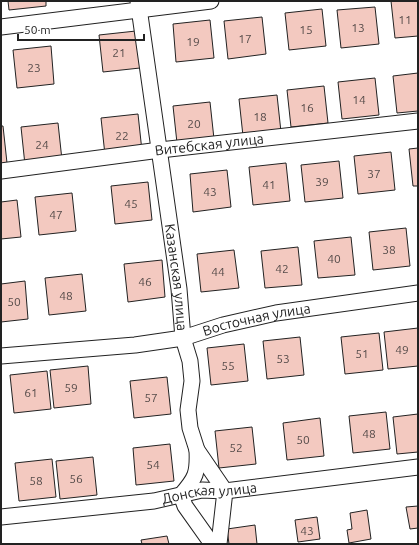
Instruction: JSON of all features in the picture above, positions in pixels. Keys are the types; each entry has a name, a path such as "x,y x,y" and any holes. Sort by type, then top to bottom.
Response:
{"street":[{"path":"1,28 139,6 211,1"},
{"name":"Казанская улица","path":"139,6 179,289 183,338 190,361 192,381 188,410 190,428 197,450 225,491"},
{"name":"Витебская улица","path":"1,171 160,150 418,121"},
{"name":"Восточная улица","path":"1,356 135,345 183,338 224,325 276,313 418,294"},
{"path":"197,450 198,467 194,481 181,495 185,506 212,544"},
{"name":"Донская улица","path":"1,517 154,502 202,490 225,491 418,467"},
{"path":"219,544 225,491"}],"building":[{"path":"8,1 46,1 46,6 9,10"},
{"path":"391,1 418,1 418,36 395,38"},
{"path":"375,7 379,44 341,48 337,10"},
{"path":"322,9 326,46 289,50 285,13"},
{"path":"262,17 266,54 228,59 224,21"},
{"path":"210,20 214,58 176,62 173,24"},
{"path":"136,31 140,68 103,72 99,35"},
{"path":"51,46 54,84 17,88 13,50"},
{"path":"418,73 418,111 397,113 393,76"},
{"path":"375,78 379,115 342,119 338,82"},
{"path":"324,86 328,123 291,127 287,90"},
{"path":"277,95 281,132 243,136 239,99"},
{"path":"210,102 214,139 177,143 173,106"},
{"path":"138,114 142,151 105,155 101,118"},
{"path":"58,123 62,160 25,165 21,127"},
{"path":"1,126 3,126 7,163 1,164"},
{"path":"418,148 418,186 413,186 409,149"},
{"path":"391,152 395,190 358,194 354,156"},
{"path":"339,161 343,198 305,202 301,165"},
{"path":"286,163 290,201 253,205 249,167"},
{"path":"227,170 231,207 193,212 190,174"},
{"path":"148,182 152,220 115,224 111,186"},
{"path":"72,193 76,231 39,235 35,197"},
{"path":"17,200 21,237 1,239 1,202"},
{"path":"406,228 410,266 373,270 369,232"},
{"path":"351,237 355,275 318,278 314,241"},
{"path":"298,247 302,285 265,288 261,251"},
{"path":"234,250 239,288 201,292 197,254"},
{"path":"162,260 165,297 128,302 124,264"},
{"path":"82,274 86,311 49,315 45,278"},
{"path":"25,281 28,319 1,322 1,284"},
{"path":"418,328 418,366 388,369 384,332"},
{"path":"379,333 383,370 345,374 341,337"},
{"path":"300,337 304,375 267,379 263,341"},
{"path":"244,344 248,381 211,385 207,348"},
{"path":"88,366 91,404 54,408 50,370"},
{"path":"47,371 51,409 14,413 10,375"},
{"path":"167,377 171,414 134,418 130,381"},
{"path":"386,412 390,449 353,453 349,416"},
{"path":"418,414 418,452 397,454 393,417"},
{"path":"320,418 324,456 287,460 283,423"},
{"path":"252,427 256,464 219,468 215,431"},
{"path":"170,444 174,481 136,485 133,448"},
{"path":"93,457 97,495 60,499 56,461"},
{"path":"52,459 56,497 19,501 15,463"},
{"path":"418,506 418,528 410,529 406,507"},
{"path":"367,510 371,539 349,543 347,530 352,529 350,513"},
{"path":"317,517 320,539 298,542 295,520"},
{"path":"255,525 257,544 229,544 227,529"},
{"path":"167,536 169,544 142,544 141,540"}]}
